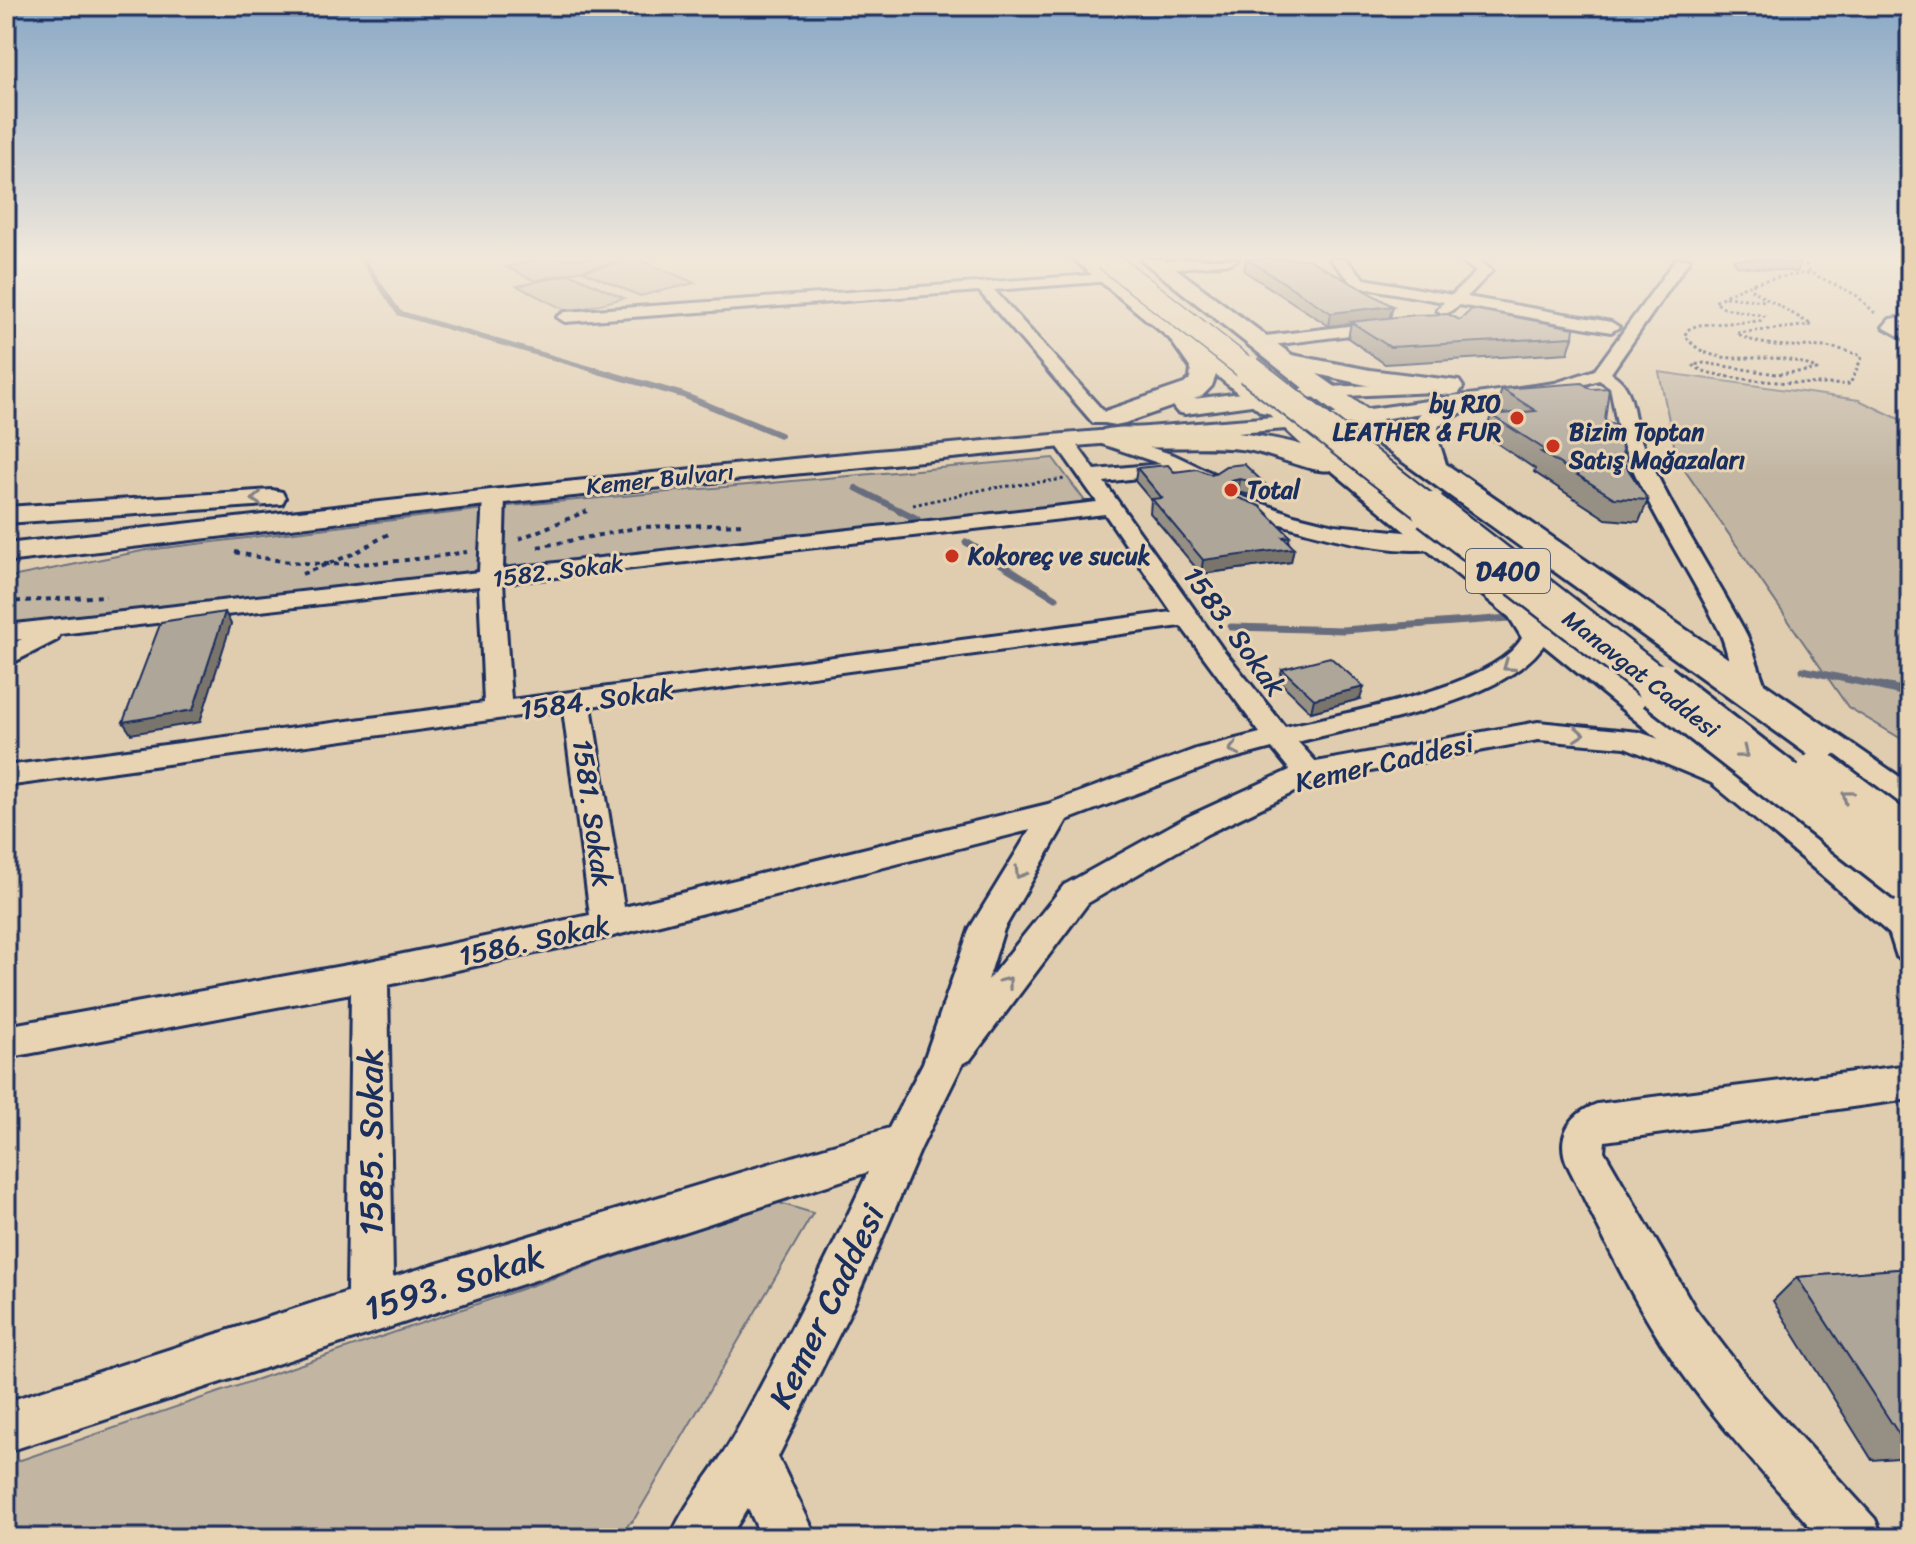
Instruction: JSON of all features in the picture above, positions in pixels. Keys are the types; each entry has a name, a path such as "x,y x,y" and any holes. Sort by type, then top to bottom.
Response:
{"highway":[{"path":"1107,427 1193,390 1203,381 1204,369 1174,331"},
{"name":"Manavgat Caddesi","path":"1192,331 1908,917"},
{"name":"Manavgat Caddesi","path":"1202,331 1910,842"},
{"path":"1243,331 1282,360 1455,394"},
{"path":"1182,339 1307,407 1433,469 1910,806"},
{"path":"1282,360 1307,407 1357,480"},
{"path":"1433,469 1421,436 1424,425 1455,394"},
{"path":"1107,427 1274,444 1301,453 1357,480 1908,917"}],"main road":[{"name":"Kemer Bulvarı","path":"6,515 352,493 1307,407"},
{"name":"Kemer Bulvarı","path":"6,553 494,496 1063,440 1107,427 1307,407"},
{"path":"6,564 136,538"}],"street":[{"path":"1022,331 1107,427 1211,480"},
{"path":"1257,342 1351,331"},
{"path":"1569,385 1595,366 1624,331"},
{"path":"1307,407 1455,394 1548,379 1580,367 1595,366 1618,385 1631,440 1663,509 1733,632 1745,674 1756,697"},
{"path":"1307,407 1569,385 1623,404"},
{"name":"1583. Sokak","path":"1063,440 1187,618 1277,738 1309,773"},
{"path":"1089,477 1183,467"},
{"path":"494,496 491,579 498,712"},
{"path":"1238,501 1331,533 1377,540 1434,542"},
{"name":"1582. Sokak","path":"6,633 1110,507"},
{"name":"Kemer Caddesi","path":"697,1538 751,1457 838,1288 903,1142 942,1066 987,928 1056,813 1206,756 1442,696 1499,673 1527,652 1535,638 1514,605"},
{"name":"1584. Sokak","path":"6,776 1187,618"},
{"path":"6,658 60,628"},
{"name":"1581. Sokak","path":"576,702 609,924"},
{"name":"Kemer Caddesi","path":"942,1066 1076,894 1196,826 1309,773 1538,731 1629,738 1692,761 1775,809"},
{"name":"1586. Sokak","path":"6,1042 370,975 609,924 1056,813"},
{"name":"1585. Sokak","path":"370,975 370,1308"},
{"path":"1856,1538 1740,1409 1679,1327 1633,1249 1583,1153 1585,1133 1597,1122 1910,1082"},
{"name":"1593. Sokak","path":"6,1427 370,1308 903,1142"},
{"path":"751,1457 790,1538"}],"path":[{"path":"1687,331 1689,343 1699,352 1717,356 1790,357 1817,370 1807,373 1774,372 1704,363 1693,365 1711,375 1826,385 1850,384 1862,357 1853,350 1820,343 1759,343 1737,333 1755,331"},
{"path":"225,548 270,559 327,565 428,558 492,548 545,531 592,508"},
{"path":"645,524 647,537"},
{"path":"289,578 327,565 396,529"},
{"path":"545,531 577,547"},
{"path":"6,602 118,595"}],"shaded area":[{"path":"1659,372 1859,400 1910,424 1910,744 1848,707 1677,459"},
{"path":"1053,458 1087,504 6,626 6,578 147,550 509,506"},
{"path":"776,1202 813,1213 635,1518 615,1538 6,1538 6,1465"}],"building":[{"path":"1365,331 1574,331 1573,337 1390,347"},
{"path":"1582,383 1591,389 1609,388 1605,420 1619,428 1624,463 1648,500 1614,498 1541,452 1547,451 1491,415 1536,411 1502,389"},
{"path":"1244,464 1266,485 1240,479 1230,481 1227,489 1231,495 1260,506 1290,536 1283,537 1294,548 1203,560 1152,499 1162,498 1137,468 1168,465 1174,472 1197,469 1212,475 1226,466"},
{"path":"225,612 193,710 123,722 161,622"},
{"path":"1330,657 1364,687 1314,699 1282,669"},
{"path":"1910,1268 1910,1438 1902,1439 1797,1277"}],"waterway":[{"path":"461,331 600,371"},
{"path":"595,370 600,371"},
{"path":"600,371 683,395 780,435"},
{"path":"856,488 903,512"},
{"path":"899,510 903,512"},
{"path":"903,512 917,519"},
{"path":"966,542 1056,598"},
{"path":"1231,627 1343,630 1510,618"},
{"path":"1803,670 1885,687"},
{"path":"1880,686 1885,687"},
{"path":"1885,687 1889,688"},
{"path":"1885,687 1910,693"}],"place":[{"name":"by RIO LEATHER & FUR","path":"1517,418"},
{"name":"Bizim Toptan Satış Mağazaları","path":"1553,446"},
{"name":"Total","path":"1231,490"},
{"name":"Kokoreç ve sucuk","path":"952,556"}]}
